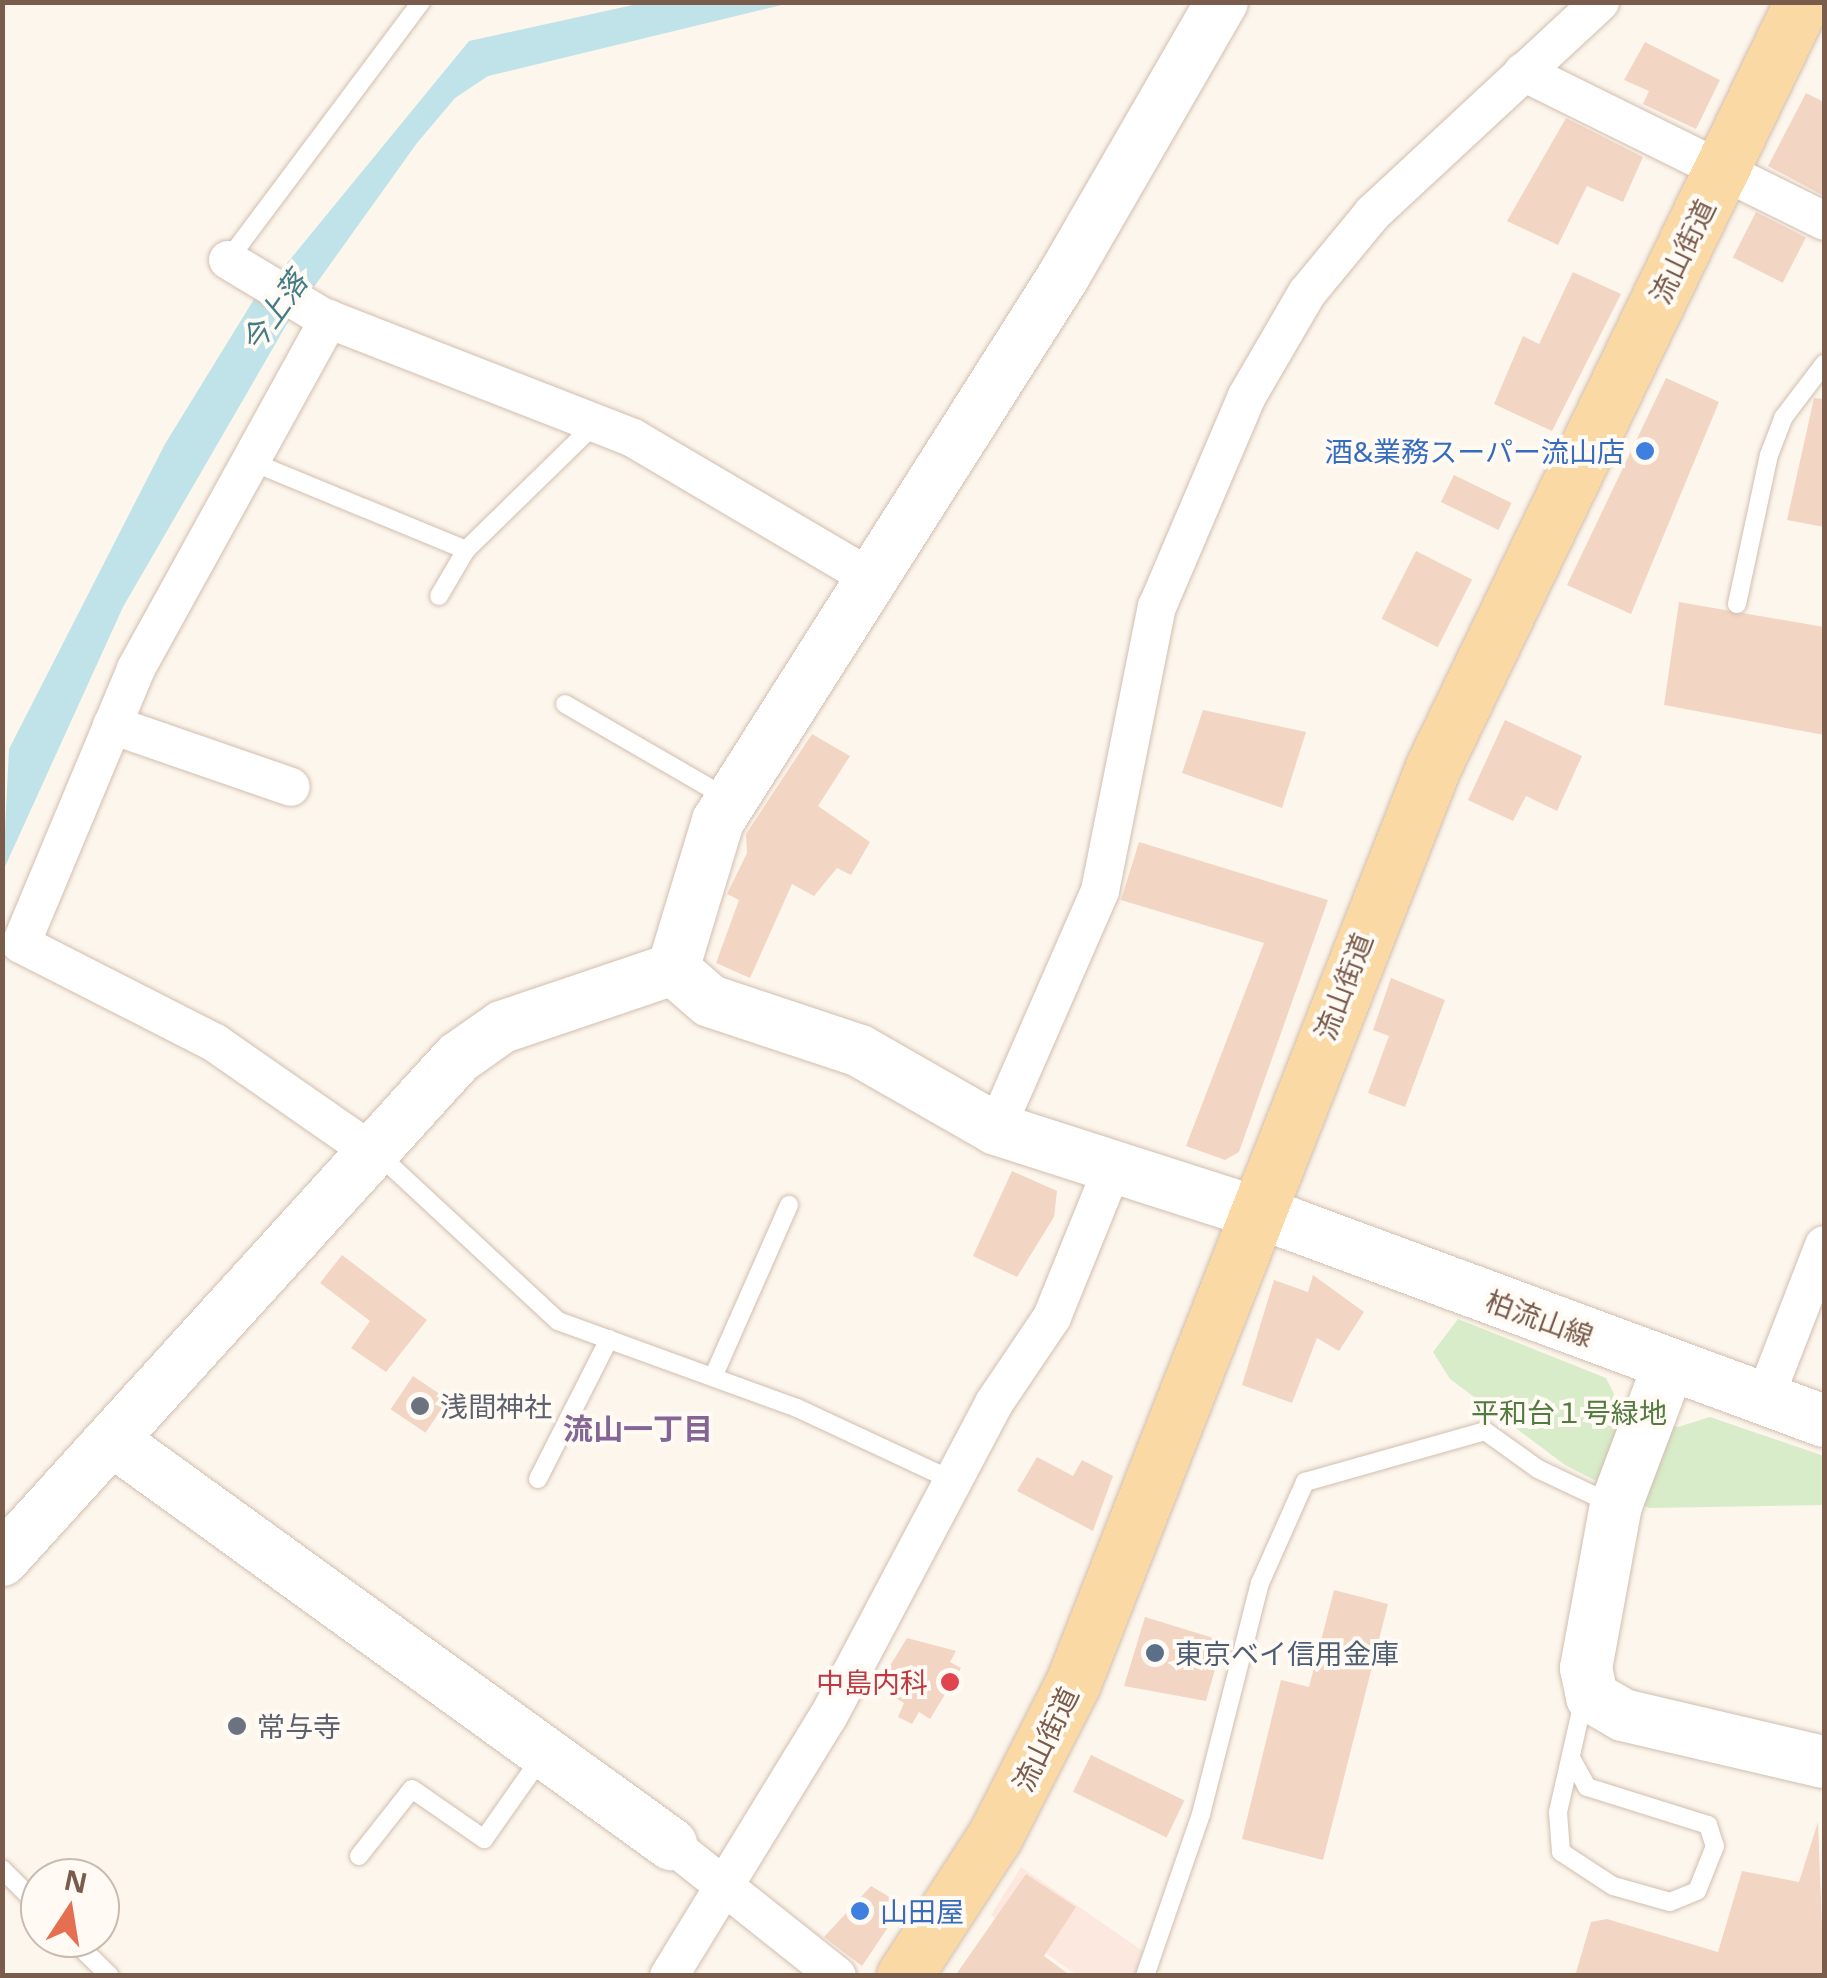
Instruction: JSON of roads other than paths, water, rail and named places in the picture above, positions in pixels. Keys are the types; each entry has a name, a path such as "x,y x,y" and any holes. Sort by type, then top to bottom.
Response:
{"main road":[{"name":"流山街道","path":"904,1976 995,1836 1073,1683 1432,767 1802,2"}],"street":[{"path":"2,1560 370,1149 502,1027 672,969 707,847 732,801 872,579 1222,2"},
{"path":"996,1129 1100,891 1157,607 1248,396 1307,293 1374,213 1600,2"},
{"path":"1522,72 1824,221"},
{"path":"242,269 326,318 597,422 872,579"},
{"path":"326,318 112,725 21,944 215,1043 370,1149"},
{"path":"112,725 292,786"},
{"name":"柏流山線","path":"672,969 710,1001 860,1052 996,1129 1256,1214 1824,1421"},
{"path":"669,1976 726,1888 956,1482 994,1403 1052,1317 1112,1169"},
{"path":"1764,1400 1824,1245"},
{"path":"1669,1365 1616,1505 1588,1682 1604,1708 1623,1715 1824,1762"},
{"path":"112,1440 542,1757 671,1844 837,1976"}],"lane":[{"path":"242,269 421,2"},
{"path":"1737,604 1769,455 1782,418 1824,364"},
{"path":"439,596 466,550 597,422"},
{"path":"249,461 466,550"},
{"path":"566,704 732,801"},
{"path":"370,1149 539,1308 609,1339 714,1376 956,1482"},
{"path":"714,1376 789,1205"},
{"path":"538,1479 609,1339"},
{"path":"1145,1976 1201,1814 1260,1583 1304,1482 1485,1431 1561,1483 1616,1505"},
{"path":"1571,1758 1587,1787 1708,1826 1716,1846 1697,1891 1670,1902 1573,1867 1557,1835 1571,1758 1588,1682"},
{"path":"359,1856 412,1789 484,1839 542,1757"},
{"path":"2,1869 20,1887"},
{"path":"92,1958 110,1976"}],"water":[{"path":"642,3 790,3 488,76 455,98 417,143 311,291 279,273 469,41"},
{"name":"今上落","path":"256,296 291,317 123,607 3,871 9,749 165,444"}],"place":[{"name":"酒&業務スーパー流山店","path":"1645,451"},
{"name":"浅間神社","path":"420,1406"},
{"name":"東京ベイ信用金庫","path":"1155,1653"},
{"name":"中島内科","path":"950,1682"},
{"name":"常与寺","path":"237,1726"},
{"name":"山田屋","path":"860,1911"}],"district":[{"name":"流山一丁目","path":"638,1429"}],"park label":[{"name":"平和台１号緑地","path":"1569,1412"}]}
